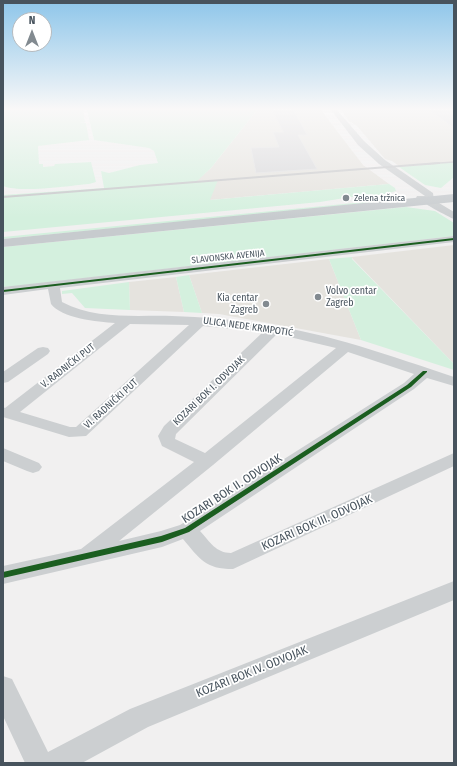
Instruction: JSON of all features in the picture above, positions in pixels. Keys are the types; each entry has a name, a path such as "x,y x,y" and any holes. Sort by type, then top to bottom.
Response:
{"main road":[{"path":"3,235 413,194 429,198 454,192"},
{"path":"3,243 429,198 454,198"}],"street":[{"path":"361,146 360,150 366,159"},
{"path":"365,146 388,168 454,216"},
{"path":"375,167 399,184"},
{"name":"SLAVONSKA AVENIJA","path":"3,291 454,239"},
{"name":"ULICA NEDE KRMPOTIĆ","path":"54,285 57,304 90,316 128,319 201,321 297,334 345,347 454,382"},
{"name":"V. RADNIČKI PUT","path":"5,413 128,319"},
{"name":"VI. RADNIČKI PUT","path":"5,413 70,432 80,432 201,321"},
{"name":"KOZARI BOK I. ODVOJAK","path":"207,461 168,442 166,436 170,430 273,330"},
{"path":"85,556 207,461 345,347"},
{"path":"3,379 43,351"},
{"name":"KOZARI BOK II. ODVOJAK","path":"3,575 162,540 187,530 409,386 425,372"},
{"path":"3,454 32,467"},
{"name":"KOZARI BOK III. ODVOJAK","path":"187,530 209,555 220,561 233,561 454,459"},
{"name":"KOZARI BOK IV. ODVOJAK","path":"55,763 139,718 454,590"},
{"path":"3,688 39,763"}],"shaded area":[{"path":"229,146 348,146 363,165 389,184 209,200 196,181 211,168"},
{"path":"374,146 454,146 454,162 399,166 392,161 385,159"},
{"path":"454,245 454,364 352,257"},
{"path":"329,259 361,340 219,314 202,313 189,275"},
{"path":"176,277 184,312 130,310 129,282"}],"green space":[{"path":"3,146 40,146 38,146 39,164 43,164 43,167 54,166 55,164 91,162 96,182 89,184 33,189 3,186"},
{"path":"134,146 229,146 211,168 197,181 218,180 210,200 389,184 395,188 396,191 382,195 351,197 320,202 3,232 3,195 104,188 101,171 109,173 140,165 158,163 154,151 149,148"},
{"path":"454,162 454,177 441,188 425,185 399,167"},
{"path":"395,199 397,201 3,239 3,237"},
{"path":"406,207 435,211 454,223 454,236 3,287 3,247"},
{"path":"352,257 352,259 454,364 454,370 361,340 329,259"},
{"path":"189,275 202,313 184,312 176,277"},
{"path":"129,282 130,310 85,308 72,293 62,294 62,291"}],"building":[{"path":"278,146 304,146 317,169 256,173 251,148 279,147"}],"railway":[{"path":"428,164 454,162"},
{"path":"428,164 439,163"},
{"path":"3,197 428,164"}],"cycle path":[{"path":"3,291 454,239"},
{"path":"3,575 162,539 187,530 409,386 425,372"}],"place":[{"name":"Zelena tržnica","path":"346,198"},
{"name":"Volvo centar Zagreb","path":"318,297"},
{"name":"Kia centar Zagreb","path":"266,304"}]}
